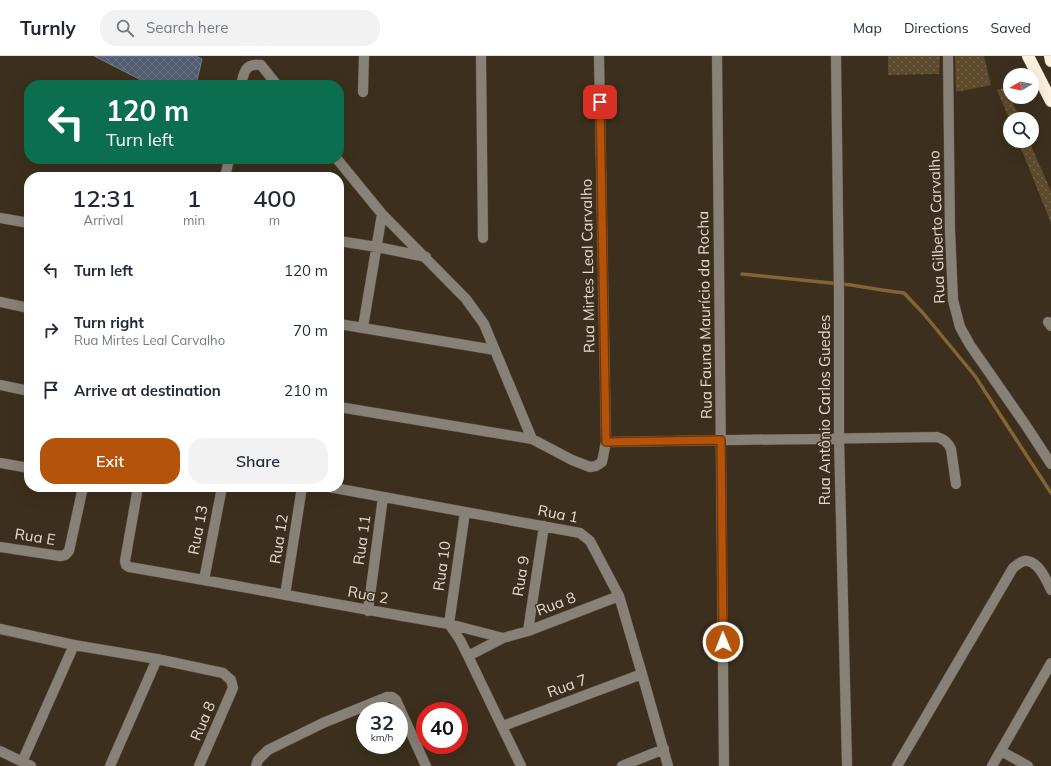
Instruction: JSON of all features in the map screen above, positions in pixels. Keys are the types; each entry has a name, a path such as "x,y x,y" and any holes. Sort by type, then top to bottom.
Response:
{"highway":[{"path":"1028,56 1051,101"},
{"path":"1050,56 1051,61"}],"street":[{"path":"363,92 364,56"},
{"path":"481,56 483,238"},
{"name":"Rua Mirtes Leal Carvalho","path":"532,439 572,460 590,467 596,466 602,462 606,442 599,56"},
{"name":"Rua Fauna Maurício da Rocha","path":"717,56 724,766"},
{"name":"Rua Antônio Carlos Guedes","path":"836,56 839,272 839,439 847,764"},
{"name":"Rua Gilberto Carvalho","path":"948,56 950,231 953,300 960,327 970,346 1051,464"},
{"path":"243,80 247,68 253,64 260,65 273,80"},
{"path":"341,164 382,214 466,299 484,324 532,439"},
{"path":"363,327 382,214"},
{"path":"0,218 24,222"},
{"path":"344,242 426,257"},
{"path":"0,302 24,307"},
{"path":"344,325 495,350"},
{"path":"0,385 24,389"},
{"path":"344,408 532,439"},
{"path":"606,442 937,437 949,443 956,484"},
{"path":"0,463 24,467"},
{"name":"Rua 1","path":"344,490 580,533 590,541 619,596 668,766"},
{"name":"Rua E","path":"0,547 60,556 65,555 69,551 81,492"},
{"name":"Rua 2","path":"137,492 125,561 126,565 129,567 368,611 449,624"},
{"name":"Rua 13","path":"204,580 221,492"},
{"name":"Rua 12","path":"285,595 301,492"},
{"name":"Rua 11","path":"368,611 383,496"},
{"name":"Rua 10","path":"449,624 465,512"},
{"name":"Rua 9","path":"528,631 544,526"},
{"path":"897,766 1013,568 1020,562 1028,561 1035,565 1043,574 1051,590"},
{"name":"Rua 8","path":"468,656 503,638 528,631 619,596"},
{"path":"449,624 503,638"},
{"path":"449,624 460,640 503,726 521,766"},
{"path":"0,629 74,645 157,659 110,766"},
{"path":"0,751 26,764 74,645"},
{"name":"Rua 8","path":"157,659 223,673 231,680 233,688 200,766"},
{"path":"992,766 1051,663"},
{"name":"Rua 7","path":"503,726 642,674"},
{"path":"256,766 258,760 268,750 323,723 387,697 396,700 426,766"},
{"path":"622,766 664,749"},
{"path":"1001,751 1028,766"}],"shaded area":[{"path":"888,56 940,56 939,74 888,75"},
{"path":"955,56 984,56 991,85 956,92"},
{"path":"1003,88 1003,104 1013,104 1017,112 1006,112 997,90"},
{"path":"1021,148 1032,148 1051,191 1051,223"}],"building":[{"path":"94,56 196,56 202,59 197,80 141,80"}],"waterway":[{"path":"742,274 851,285 904,293 923,313 975,376 1051,493"}],"route":[{"path":"600,102 606,442 721,440 723,642"}]}
